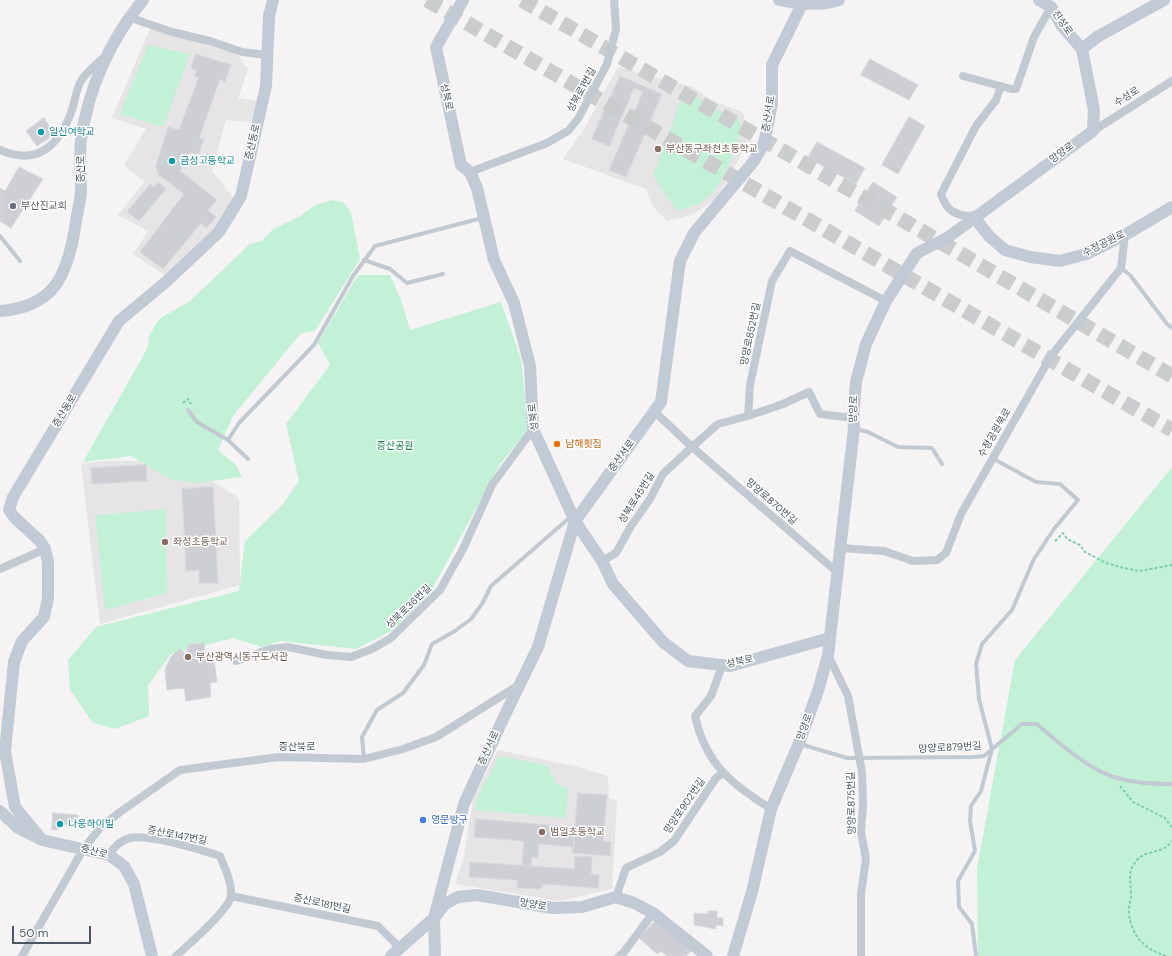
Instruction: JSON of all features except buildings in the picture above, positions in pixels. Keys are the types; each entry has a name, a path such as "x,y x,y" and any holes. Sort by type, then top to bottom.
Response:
{"street":[{"name":"증산로","path":"0,310 28,305 45,297 59,282 63,274 72,245 81,193 81,141 93,88 108,53 132,14 143,0"},
{"name":"증산동로","path":"45,549 9,510 13,497 119,321 167,281 220,232 241,196 266,86 269,16 273,0"},
{"name":"성북로","path":"464,0 436,47 461,165 470,172 477,188 494,260 514,302 530,366 533,429 575,520 602,561 612,584 663,642 688,661 730,666 830,638"},
{"name":"성북로1번길","path":"470,172 547,142 568,131 578,119 607,64 616,29 614,0"},
{"path":"779,0 831,3 839,0"},
{"name":"진성로","path":"1039,0 1051,7 1062,26 1082,49"},
{"path":"1093,131 1094,110 1082,49 1097,37 1164,0"},
{"name":"증산서로","path":"434,918 464,804 538,647 575,520 661,402 680,261 694,233 754,161 764,143 772,103 772,65 804,2"},
{"path":"963,76 1016,89 1034,37 1051,7"},
{"path":"132,14 137,20 172,32 210,41 242,52 267,55"},
{"path":"0,150 18,155 34,155 45,152 56,141 64,129 81,80 108,53"},
{"name":"수성로","path":"1093,131 1172,81"},
{"path":"974,217 959,216 945,206 941,194 976,126 996,100 1001,86"},
{"name":"망양로","path":"734,956 752,892 771,809 799,743 818,691 828,655 856,382 866,344 886,301 917,253 948,238 974,217 1093,131"},
{"name":"수정공원로","path":"974,217 989,236 1005,250 1030,257 1060,261 1086,254 1172,207"},
{"name":"수정공원북로","path":"840,548 884,551 913,561 937,560 946,553 961,514 1051,356 1120,268 1125,234"},
{"name":"망양로852번길","path":"748,416 750,385 772,281 790,252 886,301"},
{"path":"655,412 692,447 718,424 783,404 809,392 820,414 853,423"},
{"name":"성북로36번길","path":"236,661 270,649 288,647 327,655 352,657 372,649 391,638 440,590 463,549 492,485 533,429"},
{"name":"성북로45번길","path":"602,561 616,553 631,526 650,499 663,474 692,447"},
{"name":"망양로870번길","path":"692,447 837,572"},
{"path":"0,569 45,549 48,562 48,598 44,617 22,641 14,662 5,751 15,807 42,840"},
{"name":"망양로875번길","path":"828,655 848,696 858,757 862,772 863,805 861,832 866,859 861,893 861,956"},
{"path":"722,666 711,696 695,716 704,744 723,773 735,785 771,809"},
{"name":"증산북로","path":"22,956 84,848 101,827 180,770 279,757 364,759 403,749 436,737 521,684"},
{"name":"망양로902번길","path":"616,897 626,868 660,852 674,842 716,778 723,773"},
{"name":"증산로","path":"0,811 18,828 42,840 84,848 109,855 124,866 134,884 152,956"},
{"name":"증산로147번길","path":"109,855 116,845 130,838 152,839 198,849 220,856 227,874 231,896"},
{"path":"176,956 222,911 231,896"},
{"name":"증산로181번길","path":"231,896 378,926 396,952"},
{"name":"망양로","path":"434,918 445,904 458,897 477,896 553,908 582,907 616,897"},
{"path":"616,897 634,903 653,913 707,956"},
{"path":"619,956 624,952 653,913"},
{"path":"396,952 434,918"},
{"path":"434,918 436,956"}],"lane":[{"path":"228,440 238,423 314,345 353,276 375,246 484,217"},
{"path":"0,236 20,261"},
{"path":"364,260 390,269 408,283 443,274"},
{"path":"1120,268 1130,275 1167,324 1172,328"},
{"path":"188,410 197,422 228,440 248,459"},
{"path":"853,423 898,447 932,448 942,464"},
{"path":"976,956 972,924 959,907 958,881 975,851 970,821 971,806 981,791 992,750 979,699 976,664 982,644 1012,610 1034,559 1054,529 1078,500 1060,484 1036,482 992,458"},
{"path":"364,759 362,737 377,710 403,693 424,665 432,644 455,631 471,619 482,604 491,586 502,574 567,520 575,520"},
{"name":"망양로879번길","path":"799,743 847,758 973,757 984,756 1022,724 1037,724 1083,760 1113,777 1147,783 1172,784"}],"path":[{"path":"1055,542 1063,533 1067,539 1080,545 1085,552 1106,563 1139,571 1172,565"},
{"path":"1113,777 1133,802 1165,818 1172,828"},
{"path":"1166,956 1141,944 1138,938 1129,914 1131,893 1129,876 1130,871 1140,857 1162,850 1172,841"}],"shaded area":[{"path":"150,28 233,48 248,69 238,98 257,101 251,122 226,120 212,171 234,199 216,232 167,277 133,254 148,231 118,215 144,182 124,165 146,129 112,118"},
{"name":"부산동구좌천초등학교","path":"618,67 693,87 713,101 743,112 750,139 717,198 692,215 667,221 654,208 646,189 563,159 583,131"},
{"name":"좌성초등학교","path":"103,461 153,461 203,476 239,498 240,585 100,624 81,464"},
{"name":"범일초등학교","path":"498,750 574,766 608,776 609,798 617,801 612,889 559,901 455,884 464,857 473,798"}],"green space":[{"path":"148,45 190,54 163,127 120,114"},
{"path":"683,94 697,96 707,107 737,116 741,127 734,152 715,189 707,198 695,206 676,210 653,176"},
{"path":"333,200 344,203 351,212 360,259 315,331 301,333 233,416 218,450 236,465 242,477 196,483 174,480 131,456 83,462 147,349 149,336 159,319 190,301 250,244 262,241 273,229 299,217 315,205"},
{"name":"증산공원","path":"358,275 390,275 402,302 410,330 501,302 521,359 528,430 500,464 429,595 393,630 356,649 280,641 262,647 233,638 171,654 148,685 149,716 115,729 93,723 70,690 68,660 96,627 239,591 245,541 283,504 299,481 286,424 330,365 318,343"},
{"path":"1172,467 1172,956 978,956 977,869 1015,660"},
{"path":"166,509 167,593 105,610 95,515"},
{"path":"499,756 547,765 556,783 568,789 566,818 475,810 477,798"}],"tunnel":[{"path":"427,0 1172,430"},
{"path":"522,0 1172,376"}],"place":[{"name":"일신여학교","path":"41,132"},
{"name":"부산동구좌천초등학교","path":"658,149"},
{"name":"금성고등학교","path":"172,161"},
{"name":"부산진교회","path":"13,206"},
{"name":"남해횟집","path":"557,444"},
{"name":"좌성초등학교","path":"165,542"},
{"name":"부산광역시동구도서관","path":"188,657"},
{"name":"영문방구","path":"423,820"},
{"name":"나웅하이빌","path":"60,824"},
{"name":"범일초등학교","path":"542,832"}]}
